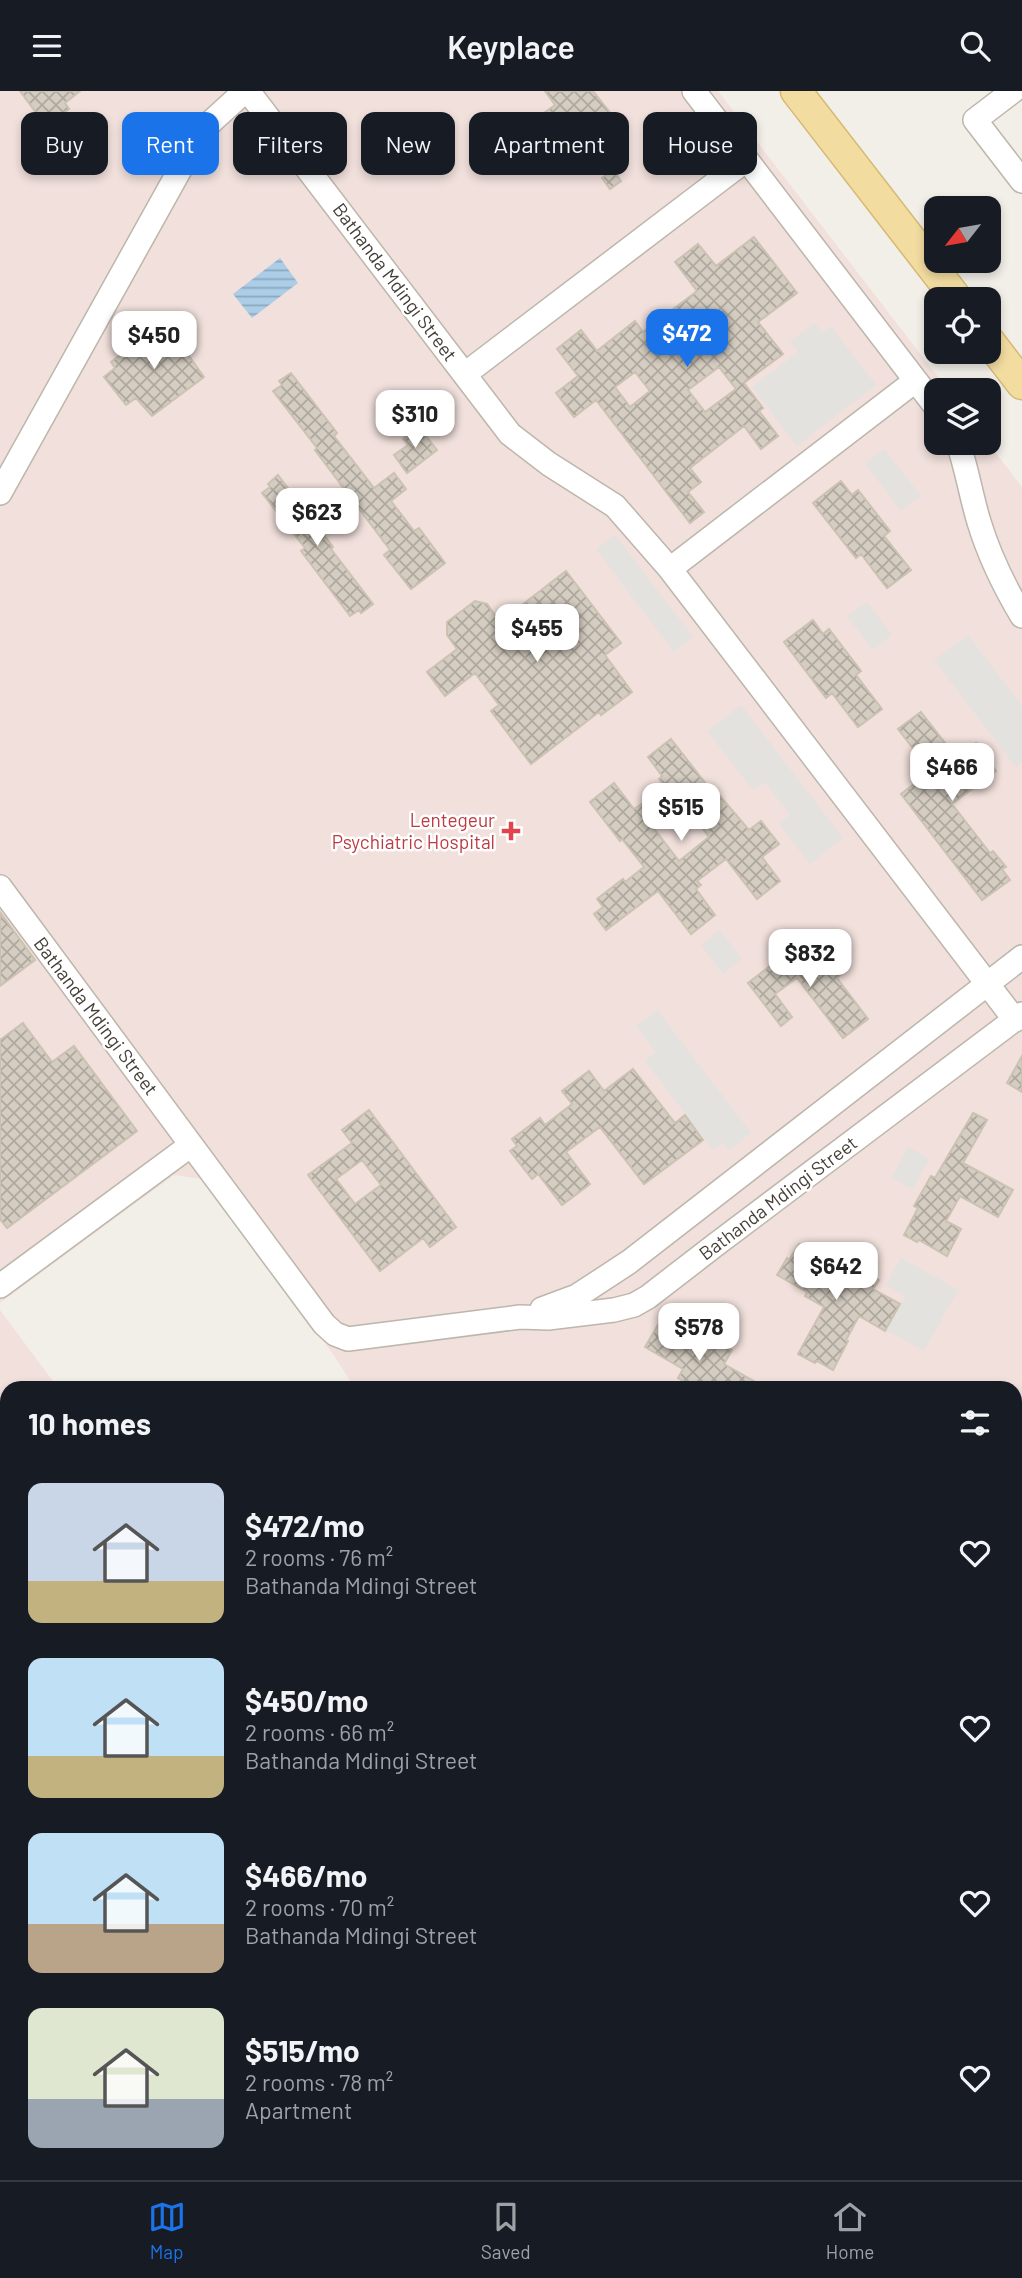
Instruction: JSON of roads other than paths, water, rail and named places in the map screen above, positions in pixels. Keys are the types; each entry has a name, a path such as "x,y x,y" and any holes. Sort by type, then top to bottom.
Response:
{"main road":[{"path":"796,91 948,287"},
{"path":"1001,357 1022,384"}],"street":[{"name":"Bathanda Mdingi Street","path":"0,493 197,139 247,91 510,434 548,464 615,506 670,569 987,983 1018,1017 634,1305 548,1318 520,1317 348,1339 335,1334 324,1324 0,887"},
{"path":"694,91 710,112"},
{"path":"1013,91 975,120 1022,181"},
{"path":"757,173 924,392"},
{"name":"Bathanda Mdingi Street","path":"465,374 727,175"},
{"path":"670,569 915,381"},
{"path":"961,455 985,539 1022,616"},
{"name":"Bathanda Mdingi Street","path":"520,1317 577,1296 629,1262 1022,957"},
{"path":"3,1279 191,1145"}],"water":[{"path":"280,258 298,283 252,318 233,294"}],"place":[{"name":"Lentegeur Psychiatric Hospital","path":"511,831"}]}
